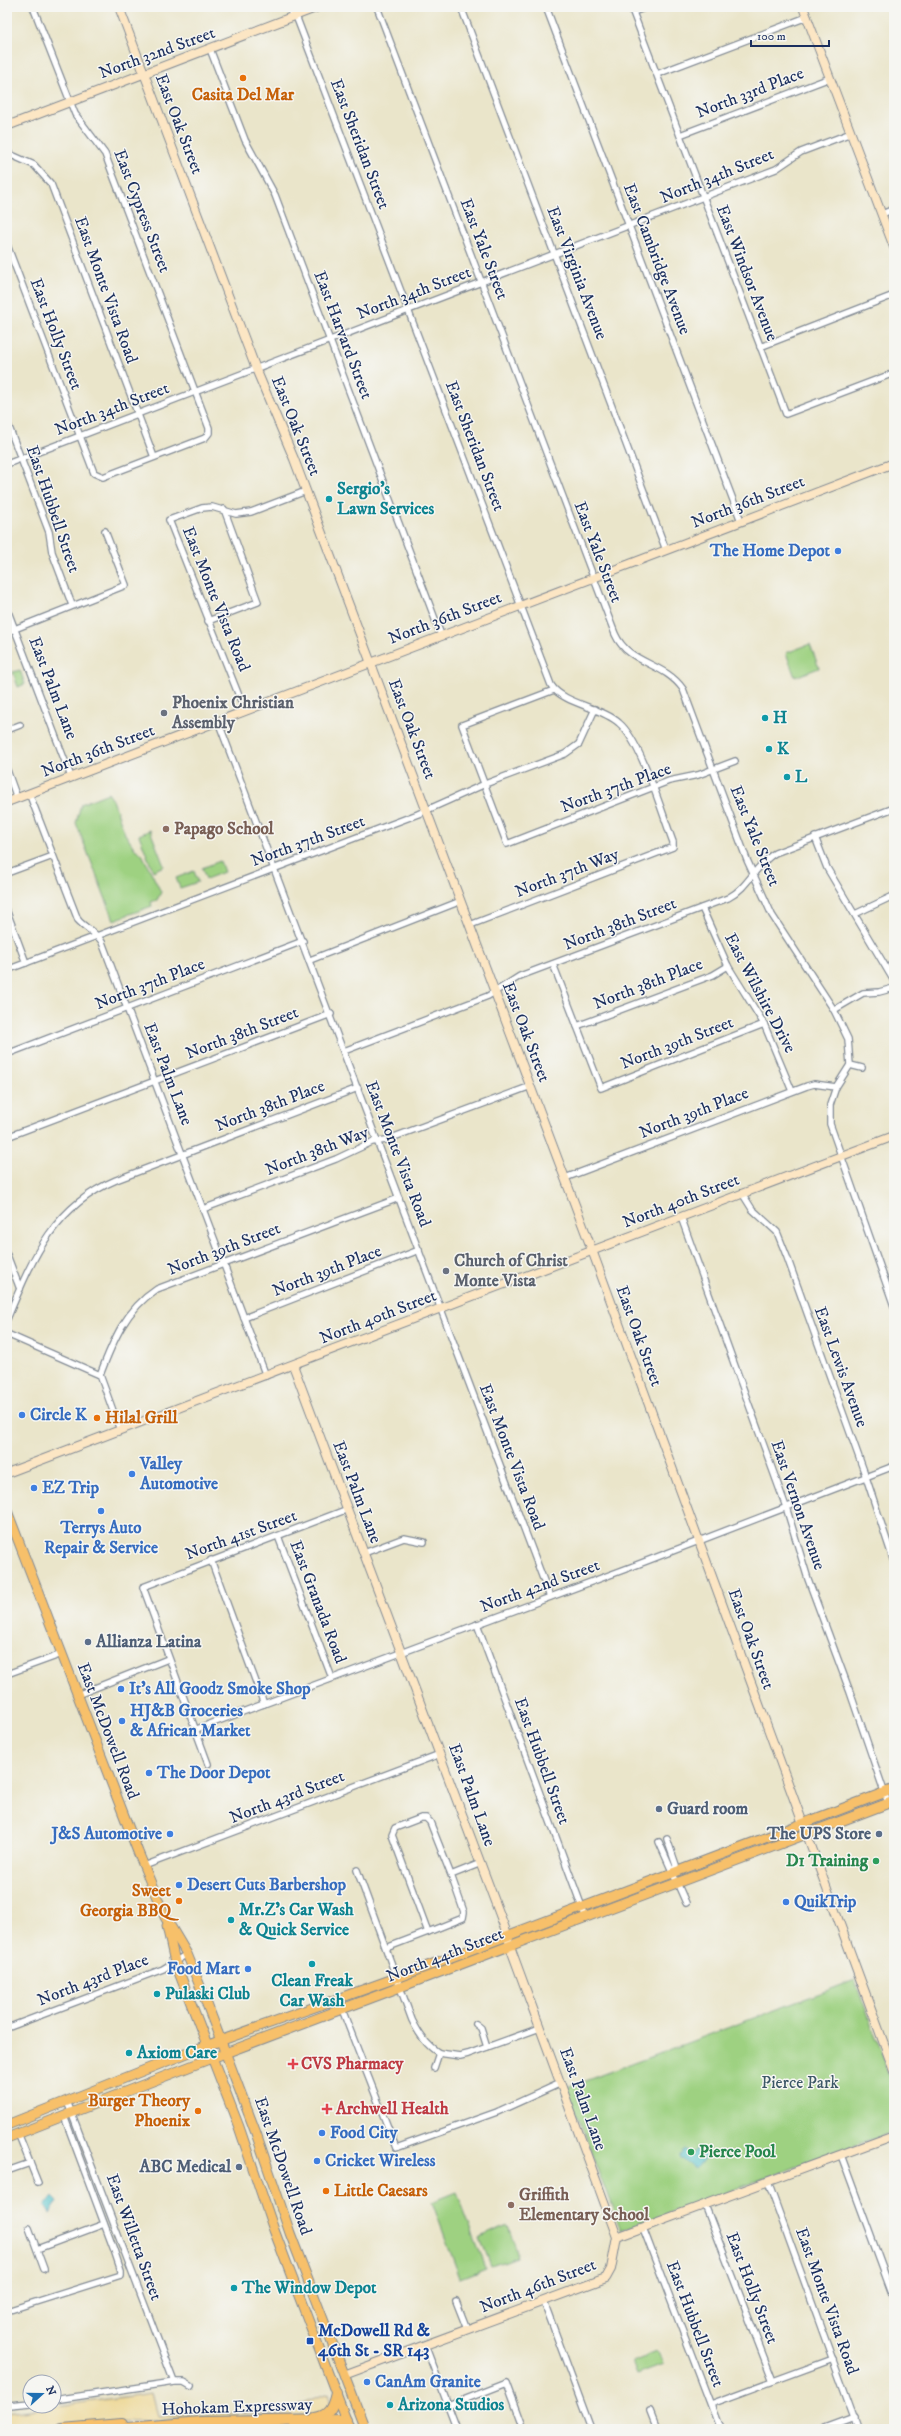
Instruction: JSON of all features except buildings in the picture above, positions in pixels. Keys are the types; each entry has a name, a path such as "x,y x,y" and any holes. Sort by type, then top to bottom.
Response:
{"highway":[{"path":"305,2420 319,2418 329,2412 333,2405 336,2393"},
{"name":"Hohokam Expressway","path":"114,2429 182,2423 305,2420 348,2426"},
{"path":"62,2429 146,2422 182,2423"},
{"name":"Hohokam Expressway","path":"294,2429 348,2426"}],"main road":[{"name":"East McDowell Road","path":"7,1511 11,1529 62,1654 144,1866 165,1917 187,1954 221,2040 279,2202 362,2423"},
{"name":"North 44th Street","path":"7,2138 212,2058 400,1989 586,1918 803,1825 890,1791"},
{"name":"North 44th Street","path":"7,2125 221,2040 396,1978 582,1908 807,1835 891,1802"},
{"name":"East McDowell Road","path":"165,1917 175,1962 208,2045 266,2207 348,2426"},
{"path":"261,2193 274,2186"},
{"path":"266,2207 279,2202"},
{"path":"298,2294 308,2280"},
{"path":"316,2342 329,2336"},
{"path":"320,2352 332,2370 344,2375"},
{"name":"Hohokam Expressway","path":"348,2426 362,2423"}],"street":[{"name":"East Cypress Street","path":"33,7 70,102 82,126 97,140 105,154 209,428 209,433 205,438 154,457"},
{"name":"East Oak Street","path":"119,7 256,369 306,491 461,901 565,1178 894,2071"},
{"name":"East Sheridan Street","path":"289,7 294,16 408,310 520,606 554,690"},
{"name":"North 32nd Street","path":"7,126 318,7"},
{"name":"East Yale Street","path":"377,7 618,642 630,654 673,676 683,689 753,873 772,915 834,1010 848,1039 850,1065"},
{"name":"East Virginia Avenue","path":"461,7 666,550"},
{"name":"East Cambridge Avenue","path":"546,7 741,521"},
{"path":"632,10 648,7"},
{"path":"803,7 894,247"},
{"name":"East Windsor Avenue","path":"632,10 786,414 894,373"},
{"path":"657,74 807,17"},
{"name":"East Harvard Street","path":"210,49 245,140 275,195 441,636"},
{"name":"North 33rd Place","path":"680,135 830,78"},
{"name":"North 34th Street","path":"7,464 781,168 801,152 851,133"},
{"name":"East Monte Vista Road","path":"7,153 34,164 50,184 154,457"},
{"path":"882,214 894,209"},
{"name":"East Holly Street","path":"7,245 94,474 98,477 103,477 154,457"},
{"path":"760,346 894,295"},
{"name":"East Hubbell Street","path":"7,422 49,532 52,552 72,605"},
{"name":"North 36th Street","path":"7,802 894,462"},
{"path":"224,509 236,514 251,512 306,491"},
{"name":"East Monte Vista Road","path":"224,509 202,508 169,520 244,711"},
{"path":"208,621 258,602 224,509"},
{"path":"7,632 72,605 126,585 105,531"},
{"name":"East Palm Lane","path":"7,609 71,777"},
{"path":"485,784 462,725 554,690 613,718 627,730 637,749 652,788"},
{"name":"North 37th Street","path":"7,970 426,810 485,784 573,750 579,744 594,709"},
{"name":"East Monte Vista Road","path":"218,721 331,1014 550,1597"},
{"path":"7,730 20,725"},
{"name":"North 37th Place","path":"485,784 507,844 652,788 735,761"},
{"path":"7,770 17,798"},
{"name":"North 37th Way","path":"470,926 673,847 673,842 652,788"},
{"path":"29,793 78,920 89,932 98,935"},
{"name":"North 38th Street","path":"344,1051 495,992 520,976 702,908 735,894 748,883 753,873 761,863 771,855 894,808"},
{"path":"815,838 826,868 855,914 894,982"},
{"path":"7,873 53,856"},
{"path":"855,914 891,897"},
{"path":"310,960 461,901"},
{"name":"East Wilshire Drive","path":"702,908 728,966 764,1024 792,1091"},
{"path":"7,912 26,963"},
{"name":"East Palm Lane","path":"98,935 155,1081 266,1376"},
{"name":"North 37th Place","path":"7,1054 303,941"},
{"path":"553,964 577,1026"},
{"name":"North 38th Place","path":"577,1026 713,975 728,966"},
{"path":"834,1010 863,993 879,992 894,988"},
{"name":"North 38th Street","path":"7,1137 331,1014"},
{"name":"North 39th Street","path":"577,1026 601,1088 764,1024"},
{"path":"862,1068 850,1065 836,1087 829,1117 840,1156 894,1306"},
{"name":"North 39th Place","path":"565,1178 792,1091 814,1084 836,1087"},
{"name":"North 38th Way","path":"203,1209 378,1141 386,1140 530,1086"},
{"name":"North 38th Place","path":"7,1319 48,1232 77,1203 103,1186 182,1154 358,1088"},
{"name":"North 40th Street","path":"7,1473 266,1376 894,1136"},
{"name":"East Lewis Avenue","path":"742,1193 752,1209 777,1232 866,1477 894,1562"},
{"name":"North 39th Street","path":"100,1375 116,1334 134,1307 145,1297 172,1282 399,1198"},
{"name":"East Vernon Avenue","path":"681,1217 786,1507 808,1579 890,1791 891,1802"},
{"name":"North 39th Place","path":"244,1318 419,1250"},
{"path":"7,1255 20,1289"},
{"path":"7,1334 100,1375 120,1430"},
{"name":"East Palm Lane","path":"294,1365 481,1863 617,2237"},
{"name":"North 42nd Street","path":"194,1730 699,1541 894,1466"},
{"name":"North 41st Street","path":"168,1660 143,1587 211,1560 348,1510"},
{"name":"East Granada Road","path":"278,1536 332,1678"},
{"path":"364,1553 404,1538 424,1542"},
{"path":"211,1560 264,1704"},
{"name":"East Hubbell Street","path":"477,1624 586,1918"},
{"path":"7,1674 62,1654"},
{"path":"77,1695 168,1660 208,1764"},
{"name":"North 43rd Street","path":"144,1866 440,1754"},
{"path":"386,1948 428,1932 464,1918 464,1912 451,1875 430,1822 426,1818 401,1825 392,1831 392,1835 428,1932"},
{"path":"667,1839 676,1865 677,1878 686,1903"},
{"path":"659,1842 669,1868 677,1878"},
{"path":"451,1875 481,1863"},
{"path":"357,1870 418,2034 427,2044 439,2053 460,2056 487,2048 540,2028"},
{"name":"North 43rd Place","path":"7,2028 175,1962 187,1954"},
{"path":"338,1999 396,2148 497,2112 561,2083"},
{"path":"476,2024 481,2028 487,2048"},
{"path":"434,2068 439,2053"},
{"name":"East Willetta Street","path":"67,2101 68,2114 174,2382"},
{"path":"7,2311 121,2275 121,2271 68,2114"},
{"path":"18,2133 38,2183"},
{"path":"617,2237 894,2135"},
{"path":"841,2155 894,2299"},
{"path":"7,2171 30,2163"},
{"name":"East Monte Vista Road","path":"768,2182 858,2429"},
{"name":"East Holly Street","path":"705,2205 773,2381"},
{"path":"37,2249 104,2224"},
{"path":"29,2228 44,2269"},
{"name":"East Hubbell Street","path":"643,2228 720,2429"},
{"name":"North 46th Street","path":"344,2375 606,2278 612,2269 617,2237"},
{"path":"456,2301 467,2329"},
{"path":"544,2302 591,2429"},
{"path":"425,2345 457,2429"},
{"path":"710,2404 833,2360"},
{"path":"62,2399 174,2382 184,2382 191,2386"},
{"path":"448,2406 507,2383 524,2429"},
{"path":"8,2403 22,2403"},
{"path":"650,2411 657,2429"},
{"path":"825,2429 855,2418"}],"green space":[{"path":"810,644 819,668 795,677 786,653"},
{"path":"20,670 25,684 18,687 13,672"},
{"path":"108,793 113,800 125,834 135,849 142,854 161,892 157,900 151,902 152,906 114,920 76,823 81,804"},
{"path":"150,830 164,866 153,871 139,835"},
{"path":"220,861 224,872 206,879 202,868"},
{"path":"194,871 198,882 180,888 176,878"},
{"name":"Pierce Park","path":"855,1980 894,2086 894,2131 621,2231 567,2088"},
{"path":"457,2192 486,2268 460,2278 432,2202"},
{"path":"508,2225 517,2252 516,2257 491,2266 480,2237"},
{"path":"658,2352 663,2365 637,2375 632,2362"}],"sand":[{"path":"152,2393 158,2416 231,2413 272,2415 329,2393 331,2401 330,2408 311,2415 201,2418 7,2429 7,2413 22,2411 22,2414 62,2414 62,2405"}],"water":[{"path":"699,2146 708,2153 696,2169 680,2156 685,2149 692,2154"},
{"path":"53,2196 58,2201 50,2214 45,2206"}],"place":[{"name":"Casita Del Mar","path":"243,78"},
{"name":"Sergio's Lawn Services","path":"329,499"},
{"name":"The Home Depot","path":"838,551"},
{"name":"Phoenix Christian Assembly","path":"164,713"},
{"name":"H","path":"765,718"},
{"name":"K","path":"769,749"},
{"name":"L","path":"787,777"},
{"name":"Papago School","path":"166,829"},
{"name":"Church of Christ Monte Vista","path":"446,1271"},
{"name":"Circle K","path":"22,1415"},
{"name":"Hilal Grill","path":"97,1418"},
{"name":"Valley Automotive","path":"132,1474"},
{"name":"EZ Trip","path":"34,1488"},
{"name":"Terrys Auto Repair & Service","path":"101,1511"},
{"name":"Allianza Latina","path":"88,1642"},
{"name":"It's All Goodz Smoke Shop","path":"121,1689"},
{"name":"HJ&B Groceries & African Market","path":"122,1721"},
{"name":"The Door Depot","path":"149,1773"},
{"name":"Guard room","path":"659,1809"},
{"name":"J&S Automotive","path":"170,1834"},
{"name":"The UPS Store","path":"879,1834"},
{"name":"D1 Training","path":"876,1861"},
{"name":"Desert Cuts Barbershop","path":"179,1885"},
{"name":"Sweet Georgia BBQ","path":"179,1901"},
{"name":"QuikTrip","path":"786,1902"},
{"name":"Mr.Z's Car Wash & Quick Service","path":"231,1920"},
{"name":"Clean Freak Car Wash","path":"312,1964"},
{"name":"Food Mart","path":"248,1969"},
{"name":"Pulaski Club","path":"157,1994"},
{"name":"Axiom Care","path":"129,2053"},
{"name":"CVS Pharmacy","path":"293,2064"},
{"name":"Archwell Health","path":"327,2109"},
{"name":"Burger Theory Phoenix","path":"198,2111"},
{"name":"Food City","path":"322,2133"},
{"name":"Pierce Pool","path":"691,2152"},
{"name":"Cricket Wireless","path":"317,2161"},
{"name":"ABC Medical","path":"239,2167"},
{"name":"Little Caesars","path":"326,2191"},
{"name":"Griffith Elementary School","path":"511,2205"},
{"name":"The Window Depot","path":"234,2288"},
{"name":"McDowell Rd & 46th St - SR 143","path":"310,2341"},
{"name":"CanAm Granite","path":"367,2382"},
{"name":"Arizona Studios","path":"390,2405"}]}
